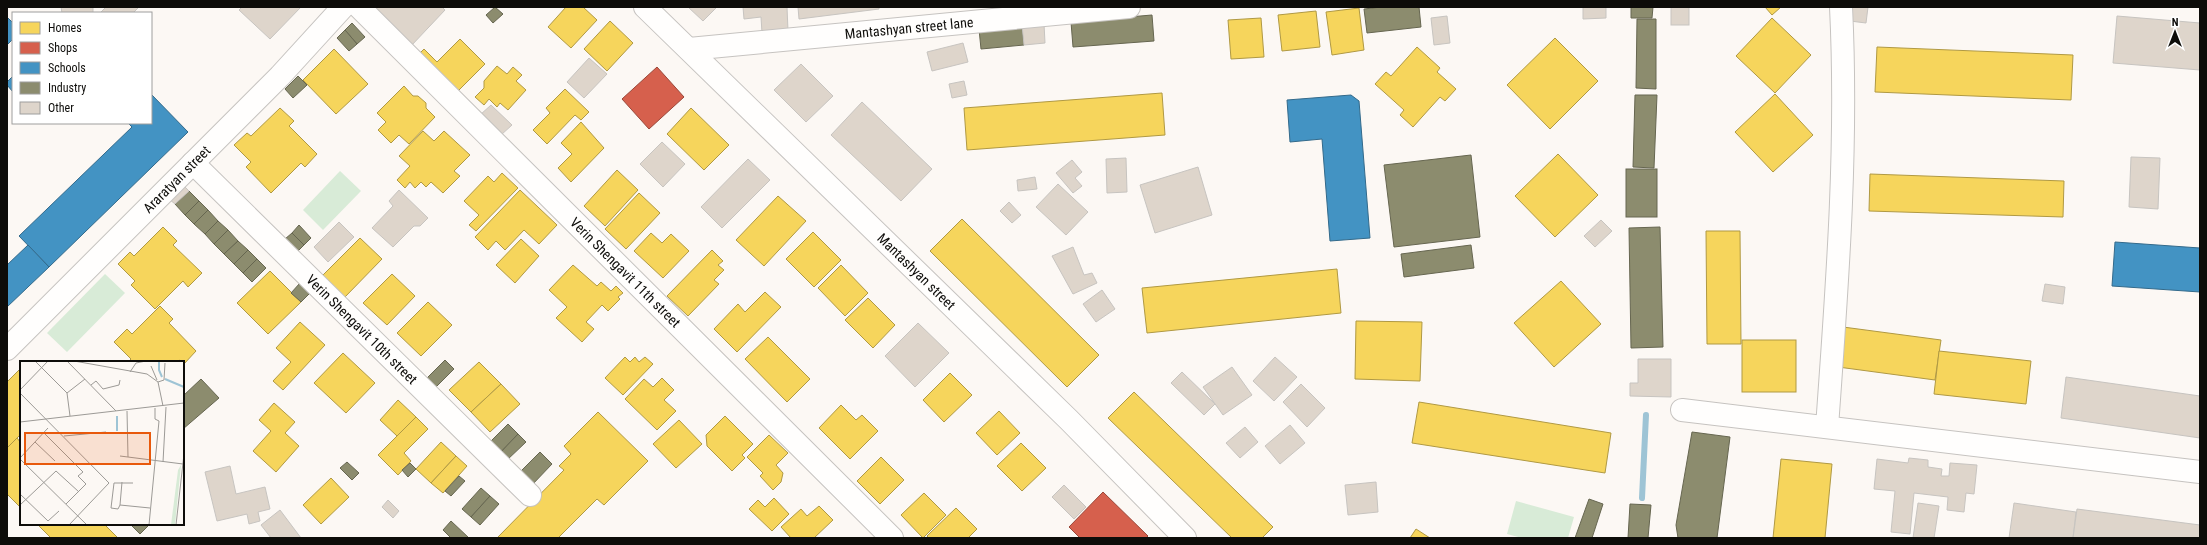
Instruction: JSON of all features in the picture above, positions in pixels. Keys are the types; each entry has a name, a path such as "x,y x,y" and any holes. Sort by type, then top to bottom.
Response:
{"street":[{"name":"Araratyan street","path":"7,349 280,76 343,7"},
{"name":"Verin Shengavit 11th street","path":"359,7 892,538"},
{"name":"Mantashyan street","path":"645,7 1069,420 1185,538"},
{"name":"Mantashyan street lane","path":"689,49 1129,7"},
{"path":"1828,427 1838,270 1844,56 1841,7"},
{"name":"Verin Shengavit 10th street","path":"193,163 530,495"},
{"path":"1682,410 2200,472"}],"green space":[{"path":"340,171 361,191 323,230 303,210"},
{"path":"105,274 125,293 67,352 47,333"},
{"path":"1516,501 1574,517 1568,538 1522,538 1507,534"}],"building: Homes":[{"path":"566,7 583,7 597,20 571,48 548,27"},
{"path":"1765,7 1781,7 1772,15"},
{"path":"1359,8 1364,50 1332,55 1326,12"},
{"path":"1316,11 1320,47 1282,51 1278,15"},
{"path":"1261,18 1264,57 1231,59 1228,20"},
{"path":"1772,18 1811,55 1775,93 1736,56"},
{"path":"610,21 633,43 607,71 584,49"},
{"path":"1555,38 1598,81 1550,129 1507,85"},
{"path":"460,39 485,64 458,91 419,54 424,49 437,62"},
{"path":"1417,47 1440,68 1437,72 1456,89 1445,101 1440,97 1413,127 1400,115 1404,110 1375,84 1386,72 1391,76"},
{"path":"1877,47 2073,55 2071,100 1875,92"},
{"path":"334,49 368,84 336,114 303,80"},
{"path":"497,66 507,74 513,67 522,75 516,81 526,90 508,110 500,103 497,107 489,99 484,105 475,97 484,88 484,81"},
{"path":"404,86 413,96 418,96 426,103 426,108 435,117 409,144 399,135 391,143 378,130 386,122 377,113"},
{"path":"565,89 589,112 581,120 575,115 547,144 533,130 550,113 546,108"},
{"path":"1162,93 1165,135 967,150 964,108"},
{"path":"1775,94 1813,135 1773,172 1735,132"},
{"path":"280,108 294,121 289,126 317,154 305,167 301,163 271,193 246,167 251,162 234,145 247,133 251,136"},
{"path":"691,108 729,145 704,170 667,134"},
{"path":"581,122 604,148 571,182 558,168 572,154 561,143"},
{"path":"423,131 434,141 444,131 470,155 454,171 460,176 443,193 431,182 426,187 421,182 415,188 410,182 405,188 397,180 410,166 399,156"},
{"path":"1558,154 1598,195 1555,237 1515,196"},
{"path":"617,170 638,190 605,226 584,206"},
{"path":"502,173 518,188 476,231 469,225 479,215 464,201 488,176 494,182"},
{"path":"1870,174 2064,181 2063,217 1869,211"},
{"path":"520,190 557,225 539,244 524,230 505,250 496,241 488,250 475,237"},
{"path":"639,193 660,213 626,249 605,229"},
{"path":"778,196 806,221 764,266 736,240"},
{"path":"962,219 1099,355 1067,387 930,251"},
{"path":"163,227 177,241 173,245 202,273 188,287 183,281 155,309 131,285 135,281 118,264 130,252 134,256"},
{"path":"1706,231 1740,231 1741,344 1707,344"},
{"path":"813,232 841,260 814,287 786,259"},
{"path":"651,233 662,243 671,234 689,251 663,278 634,251"},
{"path":"360,238 382,259 344,298 322,276"},
{"path":"521,239 539,256 515,283 496,265"},
{"path":"712,250 723,261 718,265 724,270 714,280 719,284 688,316 667,296"},
{"path":"573,265 597,286 601,282 611,291 616,286 623,293 618,297 620,299 608,311 602,305 586,322 594,329 582,342 556,318 567,307 549,290"},
{"path":"841,265 868,293 845,316 818,288"},
{"path":"1337,269 1341,313 1147,333 1142,288"},
{"path":"270,271 301,302 268,334 237,303"},
{"path":"392,274 415,296 387,325 363,303"},
{"path":"1561,281 1601,324 1554,367 1514,323"},
{"path":"765,292 781,307 737,352 714,329 738,304 745,312"},
{"path":"868,298 895,325 873,348 845,320"},
{"path":"428,302 452,325 421,356 397,333"},
{"path":"160,306 173,319 169,323 196,351 184,364 184,361 180,360 129,361 131,359 114,342 127,329 132,334"},
{"path":"1356,321 1422,322 1420,381 1355,379"},
{"path":"300,322 325,345 283,390 273,381 291,362 276,348"},
{"path":"1843,327 1941,340 1935,380 1838,367"},
{"path":"768,337 810,379 787,402 745,359"},
{"path":"1742,340 1796,340 1796,392 1742,392"},
{"path":"1939,351 2031,361 2026,404 1934,394"},
{"path":"343,353 375,383 346,413 314,383"},
{"path":"625,357 630,362 635,357 639,362 645,357 653,364 623,395 605,378"},
{"path":"479,362 501,384 471,412 449,390"},
{"path":"20,369 20,435 7,448 7,382"},
{"path":"950,373 972,395 944,422 923,400"},
{"path":"662,378 674,390 664,400 676,411 657,430 625,399 644,379 653,387"},
{"path":"501,384 520,404 490,432 471,412"},
{"path":"1134,392 1273,527 1262,538 1232,538 1108,418"},
{"path":"398,400 416,417 397,436 380,420"},
{"path":"1419,402 1611,433 1605,473 1412,443"},
{"path":"274,403 295,422 285,433 299,446 276,472 253,451 271,431 259,420"},
{"path":"841,405 856,420 862,415 878,431 850,459 819,428"},
{"path":"999,411 1020,433 997,455 976,433"},
{"path":"598,412 648,461 604,505 597,499 558,538 497,538 564,470 559,466 571,454 564,446"},
{"path":"725,416 753,444 742,455 745,458 732,471 707,446 706,435"},
{"path":"416,417 428,429 404,453 411,461 398,475 378,455"},
{"path":"679,420 702,444 676,468 653,444"},
{"path":"769,435 788,453 776,465 783,473 781,482 773,490 760,476 763,473 747,457"},
{"path":"17,438 20,442 20,507 7,494 7,448"},
{"path":"441,442 456,456 431,483 416,469"},
{"path":"1021,443 1046,468 1022,491 997,466"},
{"path":"456,456 467,466 443,493 431,483"},
{"path":"881,457 904,480 880,504 857,481"},
{"path":"1781,459 1832,464 1825,538 1773,538"},
{"path":"331,478 349,497 321,524 303,505"},
{"path":"924,493 946,515 923,538 901,515"},
{"path":"774,498 789,514 772,531 749,509 758,500 765,507"},
{"path":"819,506 833,520 814,538 791,538 781,527 801,509 807,516"},
{"path":"956,508 977,529 968,538 929,538 927,536"},
{"path":"38,525 105,525 118,538 51,538"},
{"path":"1416,529 1430,538 1410,538"}],"building: Shops":[{"path":"657,67 684,97 649,129 622,99"},
{"path":"1103,492 1148,536 1146,538 1080,538 1069,527"}],"building: Schools":[{"path":"7,17 12,22 12,40 7,45"},
{"path":"12,77 12,91 7,85 7,82"},
{"path":"152,95 188,132 49,267 19,236 132,127 129,124 152,124"},
{"path":"1351,95 1359,101 1370,238 1330,241 1322,139 1290,142 1287,100"},
{"path":"2115,242 2200,248 2200,292 2112,286"},
{"path":"28,245 49,267 7,307 7,265"}],"building: Industry":[{"path":"495,7 503,14 493,23 486,15"},
{"path":"1381,7 1419,7 1421,27 1367,33 1364,9"},
{"path":"1631,7 1653,7 1652,18 1631,18"},
{"path":"1152,15 1154,41 1073,47 1071,22"},
{"path":"1637,19 1656,19 1656,89 1636,88"},
{"path":"352,23 365,37 357,44 345,30"},
{"path":"1022,25 1024,45 981,49 979,29"},
{"path":"345,30 357,44 349,51 337,38"},
{"path":"298,76 307,85 293,98 285,89"},
{"path":"1635,95 1657,95 1654,168 1633,167"},
{"path":"1471,155 1480,237 1394,247 1384,165"},
{"path":"1626,169 1657,169 1657,217 1626,217"},
{"path":"189,191 199,201 185,215 175,204"},
{"path":"199,201 208,210 194,224 185,215"},
{"path":"208,210 218,221 205,234 194,224"},
{"path":"218,221 228,230 214,244 205,234"},
{"path":"299,225 311,238 304,245 292,233"},
{"path":"1660,227 1663,347 1631,348 1629,228"},
{"path":"228,230 238,241 224,254 214,244"},
{"path":"292,233 304,245 297,252 285,239"},
{"path":"238,241 248,250 234,264 224,254"},
{"path":"1471,245 1474,268 1404,277 1401,254"},
{"path":"248,250 257,259 243,273 234,264"},
{"path":"257,259 266,268 252,282 243,273"},
{"path":"300,283 310,293 301,302 291,293"},
{"path":"445,360 454,369 434,389 425,380"},
{"path":"201,379 219,398 184,428 184,395"},
{"path":"508,424 518,434 499,454 488,444"},
{"path":"1692,432 1730,437 1717,538 1678,538 1676,525"},
{"path":"518,434 526,442 506,461 499,454"},
{"path":"540,452 552,464 531,486 518,474"},
{"path":"347,462 359,473 352,480 340,468"},
{"path":"410,463 416,469 408,477 402,470"},
{"path":"459,476 465,481 451,496 445,491"},
{"path":"481,488 490,496 471,517 462,509"},
{"path":"490,496 499,504 480,525 471,517"},
{"path":"1589,499 1603,504 1592,538 1575,538"},
{"path":"1630,504 1651,505 1648,538 1628,538"},
{"path":"451,521 469,538 451,538 443,530"},
{"path":"131,525 149,525 140,534"}],"building: Other":[{"path":"61,7 93,7 93,12 62,12"},
{"path":"106,7 138,8 134,12 101,12"},
{"path":"242,7 301,7 270,39 239,10"},
{"path":"373,7 442,7 445,10 411,46"},
{"path":"688,7 717,7 703,21"},
{"path":"743,7 787,7 788,31 762,33 761,17 744,19"},
{"path":"798,7 879,7 879,9 799,19"},
{"path":"1583,7 1606,7 1606,18 1583,19"},
{"path":"1671,7 1689,7 1689,25 1671,25"},
{"path":"1851,7 1868,7 1866,23 1850,21"},
{"path":"1447,16 1450,43 1434,45 1431,18"},
{"path":"2117,16 2200,23 2200,70 2113,63"},
{"path":"1044,24 1045,43 1024,45 1022,25"},
{"path":"963,43 968,62 932,71 927,52"},
{"path":"589,58 607,74 584,98 567,82"},
{"path":"801,64 833,96 806,122 774,90"},
{"path":"964,81 967,95 952,98 949,84"},
{"path":"862,102 932,169 901,201 831,135"},
{"path":"491,105 512,125 501,135 480,115"},
{"path":"662,142 685,164 663,187 640,164"},
{"path":"2131,157 2160,158 2158,209 2129,207"},
{"path":"1126,158 1127,192 1107,193 1106,159"},
{"path":"748,159 770,180 722,228 701,207"},
{"path":"1072,160 1082,172 1075,178 1082,186 1073,193 1056,173"},
{"path":"1198,167 1212,215 1155,233 1140,185"},
{"path":"1035,177 1037,189 1018,191 1017,180"},
{"path":"1058,184 1088,212 1066,235 1036,207"},
{"path":"183,185 189,191 175,204 169,199"},
{"path":"399,190 428,218 420,226 414,226 393,247 372,228 393,206 389,201"},
{"path":"1009,202 1021,215 1012,223 1000,211"},
{"path":"1601,220 1612,231 1595,247 1584,236"},
{"path":"339,222 354,237 328,262 314,247"},
{"path":"1073,247 1084,275 1092,273 1097,283 1073,294 1052,256"},
{"path":"2045,284 2065,287 2063,304 2042,301"},
{"path":"1102,290 1115,309 1096,322 1083,304"},
{"path":"918,323 949,353 915,387 885,356"},
{"path":"1275,357 1297,377 1274,401 1253,381"},
{"path":"1638,359 1671,359 1671,397 1630,396 1630,383 1638,383"},
{"path":"1232,367 1252,395 1223,415 1203,387"},
{"path":"1182,372 1215,404 1204,415 1171,383"},
{"path":"2066,377 2200,396 2200,438 2061,418"},
{"path":"1301,384 1325,408 1307,427 1283,402"},
{"path":"1290,425 1305,443 1280,464 1265,446"},
{"path":"1245,427 1258,442 1240,458 1226,443"},
{"path":"1909,458 1928,460 1928,467 1942,469 1941,476 1949,476 1950,463 1977,465 1974,494 1966,493 1964,512 1947,510 1948,497 1914,493 1910,534 1891,532 1895,491 1874,489 1877,459 1908,463"},
{"path":"230,466 236,494 265,487 270,509 258,512 260,521 249,524 247,514 217,521 205,472"},
{"path":"1376,482 1378,512 1348,515 1345,485"},
{"path":"1064,485 1086,507 1074,519 1052,497"},
{"path":"388,500 399,511 393,518 382,507"},
{"path":"1918,503 1939,506 1934,538 1913,538"},
{"path":"2014,503 2076,512 2073,538 2009,538"},
{"path":"2077,509 2200,525 2200,538 2073,538"},
{"path":"280,510 301,538 271,538 261,525"}],"waterway":[{"path":"1642,498 1646,415"}]}
